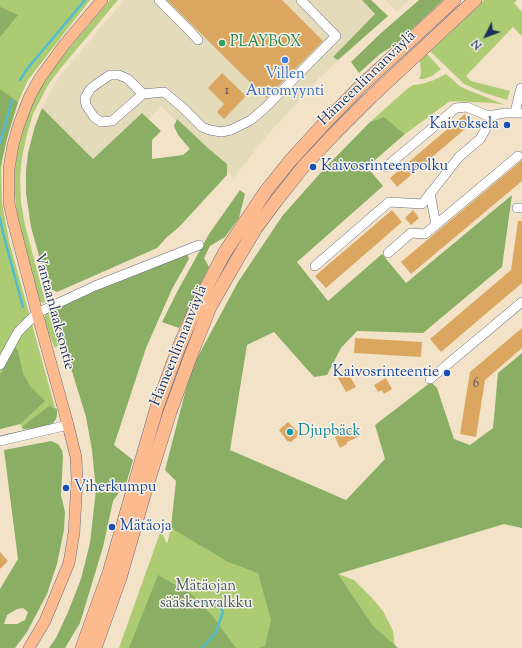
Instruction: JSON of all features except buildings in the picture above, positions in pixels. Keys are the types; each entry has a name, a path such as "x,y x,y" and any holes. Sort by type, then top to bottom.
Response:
{"highway":[{"name":"Hämeenlinnanväylä","path":"82,648 109,573 157,407 198,303 225,252 266,191 290,161 349,98 454,0"},
{"name":"Hämeenlinnanväylä","path":"95,648 120,578 170,412 210,307 238,258 256,228 303,168 334,134 365,102 475,0"}],"main road":[{"name":"Vantaanlaaksontie","path":"29,648 45,621 69,563 77,500 76,457 13,221 9,203 9,168 13,145 23,111 40,78 64,45 102,0"}],"street":[{"path":"159,0 198,40"},
{"path":"143,94 128,79 119,74 110,75 98,83 90,89 85,98 86,105 94,117 101,122 112,121 143,94 164,92 202,126 210,130 221,132 231,130 250,120 265,108 336,36 301,0"},
{"path":"413,38 423,48"},
{"path":"386,167 456,108 467,107 486,115 494,116 505,113 518,113 520,88"},
{"path":"315,266 389,202 422,204 459,157 480,139 494,116"},
{"path":"388,253 411,233 425,234 518,156"},
{"path":"430,193 436,225"},
{"path":"0,365 18,332 37,313 95,286 199,245"},
{"path":"430,379 522,302"},
{"path":"0,441 68,425"}],"shaded area":[{"path":"124,0 371,0 388,16 321,76 263,140 234,178 161,106 149,119 142,113 93,159 42,108 52,88 64,71"},
{"path":"385,0 409,0 397,11"}],"green space":[{"path":"0,0 90,0 28,80 18,102 7,138 1,168 2,203 9,241 57,415 52,424 23,429 20,424 0,429"},
{"path":"110,0 118,0 48,85 33,114 27,134 22,157 20,177 21,203 25,225 45,301 44,303 40,302 17,217 14,174 21,132 30,108 50,71"},
{"path":"362,0 371,0 388,16 338,60 333,57 375,14"},
{"path":"419,0 443,0 396,44 380,54 359,73 351,62 381,33"},
{"path":"484,0 517,0 514,3 522,12 522,36 513,27 466,76 471,81 510,91 507,100 482,92 464,84 430,51"},
{"path":"0,7 18,15 0,37"},
{"path":"427,54 441,69 432,76 419,79 421,74 420,60"},
{"path":"446,74 461,87 505,105 450,101 405,134 384,117 370,122 413,85 434,80"},
{"path":"0,89 18,102 0,168"},
{"path":"42,108 93,159 142,113 161,131 152,140 152,159 183,155 190,149 178,135 174,126 177,119 227,164 227,175 179,227 157,248 57,292 48,288 31,227 26,193 28,153 35,126"},
{"path":"384,117 405,134 367,167 383,186 297,262 328,301 382,254 406,283 512,195 502,267 423,333 357,331 341,348 327,375 314,377 274,332 247,345 230,450 346,500 385,459 375,425 431,382 437,388 454,439 470,445 493,428 498,373 522,353 522,528 504,524 338,574 373,626 398,648 258,648 265,646 271,620 258,573 228,562 171,528 176,481 165,470 186,389 195,362 238,282 283,215 324,169 370,122"},
{"path":"240,190 245,194 239,218 225,237 210,246 204,258 209,267 179,328 162,322 209,234"},
{"path":"186,251 189,259 172,289 146,348 114,445 133,460 127,481 113,501 103,547 80,623 65,648 49,648 56,638 81,579 90,543 96,490 92,450 86,417 53,309"},
{"path":"48,312 59,345 55,348 48,333 44,317"},
{"path":"16,348 23,373 30,386 45,401 20,424 0,429 0,375 13,349"},
{"path":"49,406 57,409 56,419 52,424 44,428 23,429 22,427"},
{"path":"51,441 58,444 62,450 63,456 61,495 65,512 64,530 57,564 47,594 27,632 15,648 0,648 0,589 18,559 4,450","holes":["23,608 28,612 25,620 17,624 4,624 7,615 17,609"]},
{"name":"Mätäojan sääskenvalkku","path":"173,509 354,580 383,611 393,631 395,648 119,648 161,530 167,544 171,528"},
{"path":"158,575 190,593 211,614 236,648 129,648"}],"waterway":[{"path":"20,80 27,69 85,0"},
{"path":"0,143 12,100"},
{"path":"0,218 23,307"},
{"name":"Mätäoja","path":"176,601 219,605 223,612 215,634 202,648"}],"place":[{"name":"PLAYBOX","path":"222,43"},
{"name":"Villen Automyynti","path":"285,60"},
{"name":"Kaivoksela","path":"507,125"},
{"name":"Kaivosrinteenpolku","path":"313,167"},
{"name":"Kaivosrinteentie","path":"447,373"},
{"name":"Djupbäck","path":"290,432"},
{"name":"Viherkumpu","path":"66,488"},
{"name":"Mätäoja","path":"112,527"}]}
